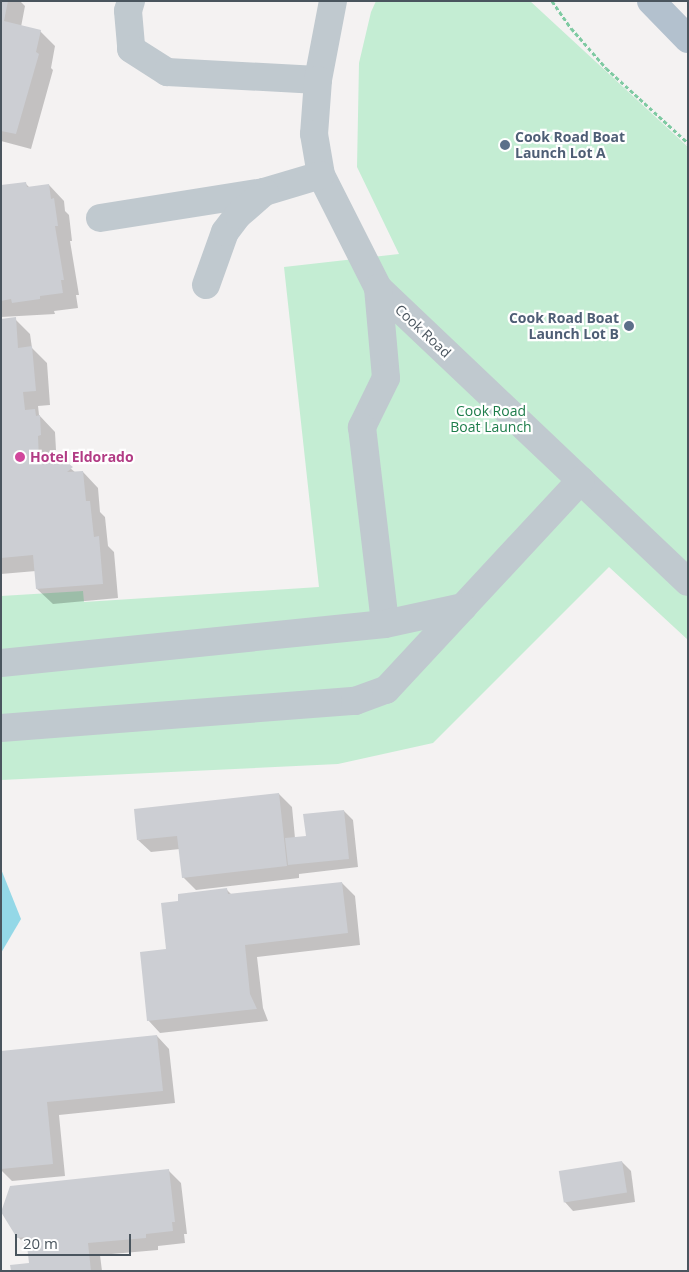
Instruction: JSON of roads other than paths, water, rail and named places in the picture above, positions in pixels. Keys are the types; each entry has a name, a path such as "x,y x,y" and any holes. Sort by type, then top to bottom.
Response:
{"main road":[{"path":"651,1 688,39"}],"street":[{"path":"130,1 128,10 131,49 167,72 318,80"},
{"name":"Cook Road","path":"333,1 318,80 314,134 321,175 378,288 688,582"},
{"path":"100,218 264,192 321,175"},
{"path":"206,285 225,232 238,215 264,192"},
{"path":"378,288 386,378 362,428 385,624"},
{"path":"1,728 356,701 386,690 581,480"},
{"path":"1,663 385,624 463,607"}],"water":[{"path":"1,869 21,919 1,953"}],"place":[{"name":"Cook Road Boat Launch Lot A","path":"505,145"},
{"name":"Cook Road Boat Launch Lot B","path":"629,326"},
{"name":"Hotel Eldorado","path":"20,457"}],"park label":[{"name":"Cook Road Boat Launch","path":"491,420"}]}
